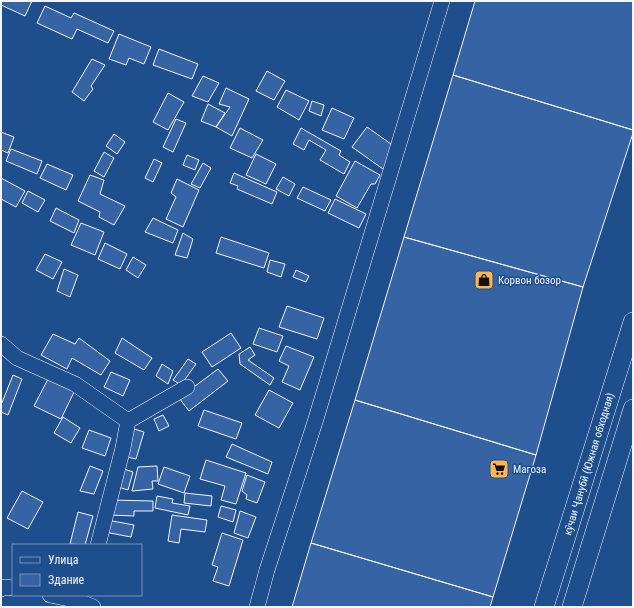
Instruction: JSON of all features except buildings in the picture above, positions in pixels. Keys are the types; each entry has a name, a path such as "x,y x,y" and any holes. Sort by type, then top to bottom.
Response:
{"main road":[{"name":"кӯчаи Ҷанубӣ (Южная обходная)","path":"544,607 633,322"},
{"path":"572,607 633,409"}],"street":[{"path":"257,607 267,570 315,422 442,1"},
{"path":"1,344 17,358 75,384 128,421"},
{"path":"98,544 123,448 128,421 187,387"},
{"path":"1,589 5,587 12,588"},
{"path":"56,596 84,601"}],"place":[{"name":"Корвон бозор","path":"484,280"},
{"name":"Магоза","path":"499,469"}]}
